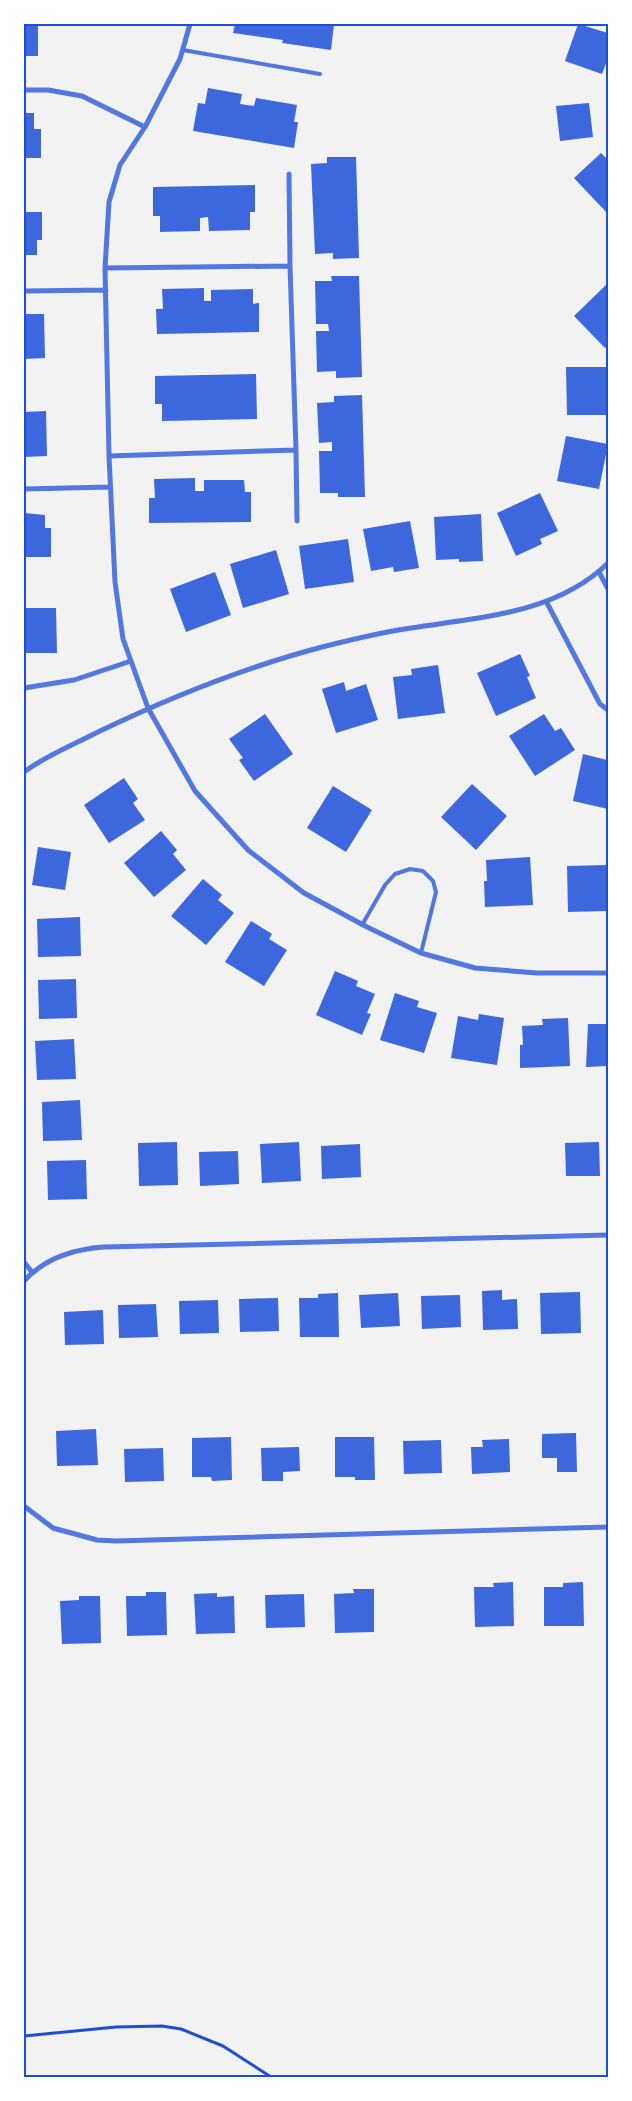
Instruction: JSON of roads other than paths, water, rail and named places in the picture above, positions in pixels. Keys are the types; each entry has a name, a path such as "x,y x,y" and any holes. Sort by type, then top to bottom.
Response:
{"street":[{"path":"190,24 180,59 144,127 120,165 109,202 105,268 114,582 123,639 148,708 195,791 248,850 304,893 362,925 421,953 475,968 537,973 608,973"},
{"path":"24,90 48,90 82,96 144,127"},
{"path":"289,174 297,521"},
{"path":"105,268 290,266"},
{"path":"24,291 106,290"},
{"path":"109,456 296,450"},
{"path":"24,489 110,487"},
{"path":"24,772 45,758 148,708 244,670 326,646 408,628 507,613 547,603 599,572 608,563"},
{"path":"599,572 608,589"},
{"path":"547,603 600,704 608,710"},
{"path":"24,688 74,680 131,661"},
{"path":"24,1281 32,1272 53,1259 72,1252 104,1247 608,1235"},
{"path":"24,1262 32,1272"},
{"path":"24,1506 53,1528 90,1539 116,1541 608,1527"}],"lane":[{"path":"183,50 320,74"},
{"path":"362,925 385,885 396,874 410,869 423,871 433,881 436,892 421,953"}]}
